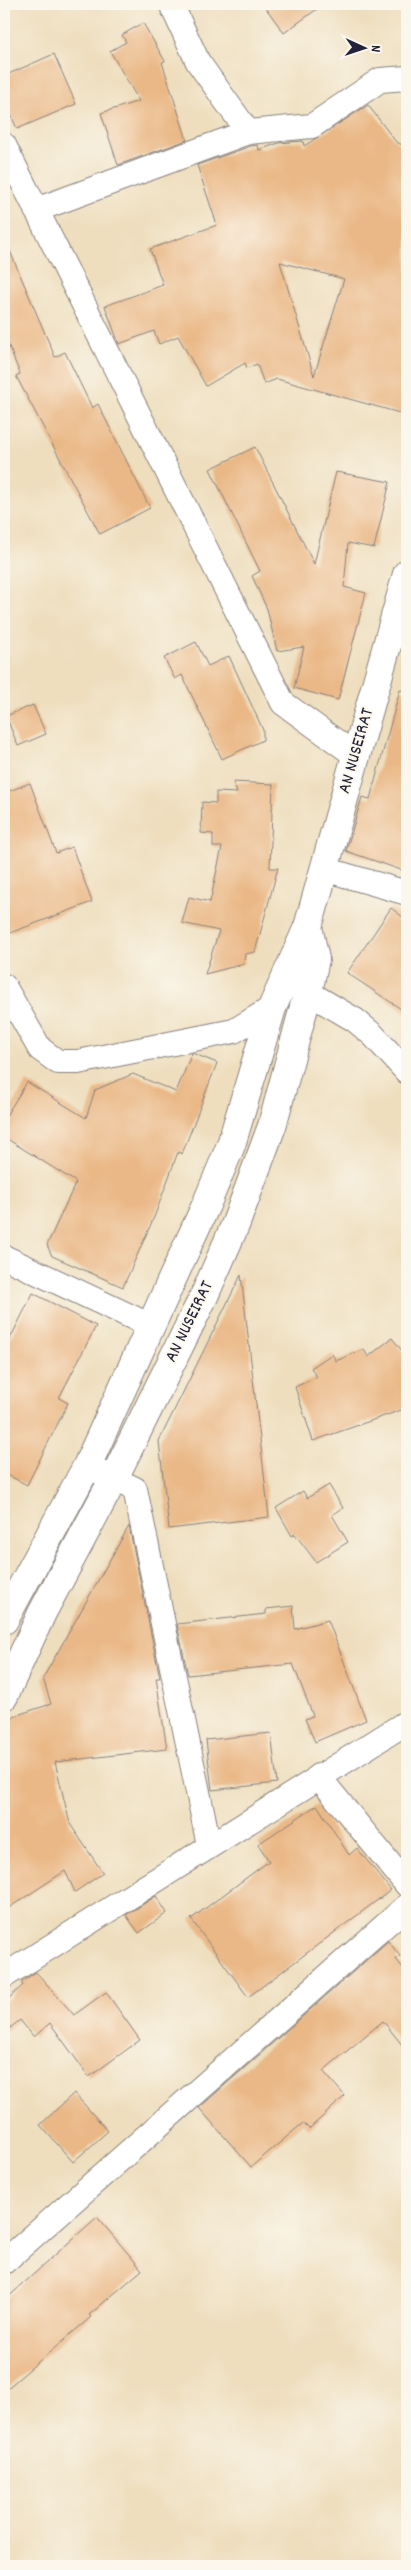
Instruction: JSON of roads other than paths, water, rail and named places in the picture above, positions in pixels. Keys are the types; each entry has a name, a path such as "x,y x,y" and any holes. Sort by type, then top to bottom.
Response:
{"main road":[{"name":"AN NUSEIRAT","path":"4,1696 42,1613 114,1478 205,1294 236,1222 272,1126 308,927 407,574"},
{"name":"AN NUSEIRAT","path":"4,1620 87,1466 231,1145 272,1008 297,986"}],"street":[{"path":"172,4 198,62 248,132"},
{"path":"36,210 248,132 312,126 380,80 407,78"},
{"path":"4,145 283,703 355,755"},
{"path":"324,869 407,893"},
{"path":"4,986 40,1049 58,1062 78,1062 234,1031 272,1008"},
{"path":"297,986 354,1020 373,1035 407,1072"},
{"path":"4,1257 151,1326"},
{"path":"87,1466 135,1489 209,1845"},
{"path":"4,1976 318,1776 407,1722"},
{"path":"318,1776 407,1885"},
{"path":"4,2262 407,1906"}]}
